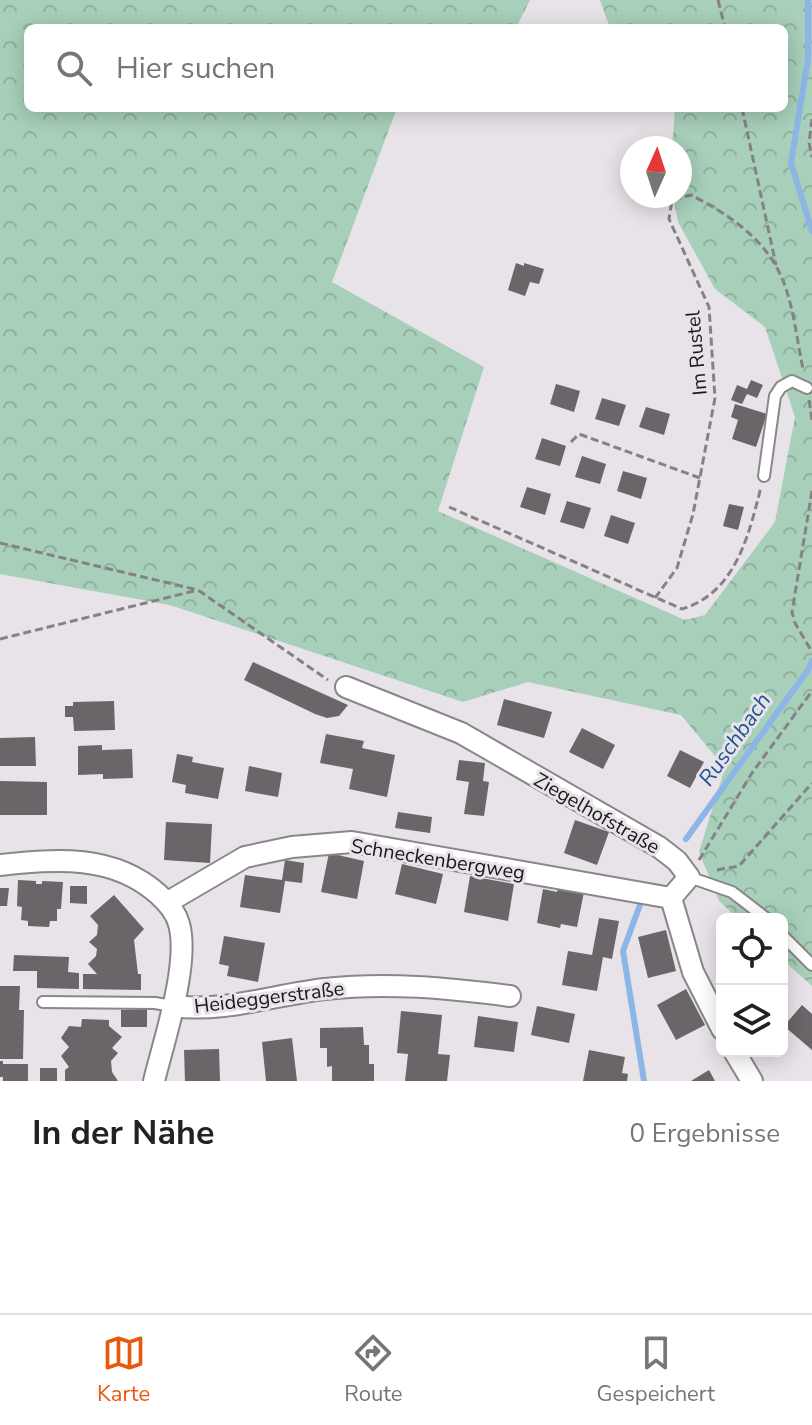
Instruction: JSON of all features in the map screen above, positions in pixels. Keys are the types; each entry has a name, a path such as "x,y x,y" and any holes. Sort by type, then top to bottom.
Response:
{"street":[{"name":"Ziegelhofstraße","path":"346,687 461,733 659,847 677,861 689,877"},
{"name":"Schneckenbergweg","path":"168,902 245,857 292,847 352,842 671,898"},
{"path":"0,865 82,860 105,865 148,885 168,902 179,923 181,963 154,1081"},
{"path":"689,877 671,898 693,972 716,1017"},
{"name":"Heideggerstraße","path":"172,1006 209,1009 325,989 373,987 433,987 510,996"},
{"path":"738,1057 752,1081"}],"lane":[{"path":"764,476 775,396 781,387 792,381 807,388"},
{"path":"689,877 732,892 759,913"},
{"path":"788,941 812,965"},
{"path":"43,1002 155,1003 172,1006"}],"path":[{"path":"718,0 724,24"},
{"path":"743,112 776,266"},
{"path":"812,119 809,143 812,157"},
{"name":"Im Rustel","path":"655,598 677,568 693,514 715,398 709,307 669,219 672,200 691,195 718,208 746,229 776,266 786,294 812,420"},
{"path":"571,442 579,434 700,478"},
{"path":"449,507 682,609 694,606 717,588 743,551 764,476"},
{"path":"812,491 792,612 812,652"},
{"path":"0,543 198,590 326,679 346,687"},
{"path":"0,639 198,590"},
{"path":"689,877 752,773 812,691"},
{"path":"689,877 739,866 812,783"}],"green space":[{"path":"0,0 530,0 518,24 24,24 24,112 396,112 332,282 484,367 438,511 685,620 705,615 775,522 795,417 765,327 715,289 678,222 675,208 692,208 692,136 673,136 675,112 788,112 788,24 609,24 600,0 812,0 812,986 788,964 788,913 732,913 719,901 699,852 725,768 681,715 528,682 463,702 170,605 0,574"}],"building":[{"path":"516,263 544,269 539,284 530,282 525,296 508,290"},
{"path":"751,380 763,385 757,398 747,394 742,404 731,400 737,385 747,389"},
{"path":"556,384 580,391 574,412 550,404"},
{"path":"602,398 626,405 619,426 595,419"},
{"path":"735,404 767,414 756,447 732,439 738,420 731,417"},
{"path":"646,407 670,414 664,435 639,427"},
{"path":"542,438 566,446 560,466 535,459"},
{"path":"582,456 606,464 600,484 575,477"},
{"path":"623,471 647,478 641,499 617,491"},
{"path":"527,487 551,494 545,515 520,507"},
{"path":"567,501 591,508 584,529 560,522"},
{"path":"729,504 744,507 738,530 723,526"},
{"path":"611,515 635,523 628,544 604,536"},
{"path":"253,662 348,705 339,716 327,718 315,714 244,680"},
{"path":"504,699 552,712 544,738 497,725"},
{"path":"114,701 115,730 74,731 73,717 65,717 65,706 73,706 73,702"},
{"path":"582,728 615,745 603,769 569,752"},
{"path":"326,734 364,741 362,748 395,755 387,797 349,789 353,769 320,763"},
{"path":"35,737 36,766 0,766 0,738"},
{"path":"102,745 102,750 132,749 133,778 103,779 103,774 78,775 78,746"},
{"path":"680,750 704,762 690,788 667,776"},
{"path":"177,754 193,757 192,762 224,768 218,799 185,793 186,785 172,782"},
{"path":"459,760 485,763 483,781 489,782 484,816 464,814 469,782 456,780"},
{"path":"249,766 282,773 278,797 245,791"},
{"path":"0,781 47,782 47,815 0,815"},
{"path":"398,812 432,817 430,833 395,828"},
{"path":"575,820 609,832 597,865 564,853"},
{"path":"166,822 212,824 210,863 164,860"},
{"path":"329,853 364,861 357,899 321,892"},
{"path":"285,860 304,863 302,883 285,881 280,913 240,907 245,875 282,880"},
{"path":"402,864 443,874 436,904 395,894"},
{"path":"470,876 514,884 508,921 464,912"},
{"path":"18,880 36,881 36,884 42,884 42,881 63,882 57,921 50,921 49,927 28,926 28,921 21,920 22,907 17,906"},
{"path":"70,886 87,886 87,904 70,903"},
{"path":"558,887 584,892 577,927 561,924 560,928 537,923 543,889 557,892"},
{"path":"0,888 9,888 7,906 0,906"},
{"path":"114,895 144,929 134,940 141,990 83,989 83,974 97,974 88,964 96,956 97,949 89,942 97,935 98,925 90,916"},
{"path":"599,918 619,921 612,959 603,957 597,991 562,985 568,951 592,955"},
{"path":"666,930 676,971 648,978 638,937"},
{"path":"224,936 265,943 258,982 227,976 229,966 219,964"},
{"path":"14,955 69,957 68,972 79,973 79,989 37,988 37,971 13,971"},
{"path":"0,986 20,986 19,1010 24,1010 23,1059 0,1059"},
{"path":"686,989 705,1025 676,1040 657,1005"},
{"path":"802,1005 812,1014 812,1050 788,1029 788,1021"},
{"path":"537,1006 575,1014 569,1043 531,1035"},
{"path":"147,1009 147,1027 121,1027 121,1010"},
{"path":"401,1011 442,1015 438,1054 450,1055 447,1081 405,1081 408,1054 397,1053"},
{"path":"478,1016 518,1022 514,1052 474,1047"},
{"path":"82,1019 109,1020 109,1026 122,1037 112,1048 118,1053 111,1061 112,1072 118,1081 65,1081 65,1070 69,1067 61,1056 69,1047 61,1038 69,1026 81,1027"},
{"path":"363,1027 364,1045 369,1045 369,1064 374,1064 374,1081 332,1081 332,1066 327,1067 327,1048 320,1048 320,1028"},
{"path":"292,1038 297,1081 266,1081 262,1042"},
{"path":"219,1049 220,1081 185,1081 184,1050"},
{"path":"589,1050 625,1057 622,1073 628,1074 627,1081 583,1081"},
{"path":"0,1061 3,1064 28,1064 28,1081 3,1081"},
{"path":"40,1068 57,1068 57,1081 40,1081"},
{"path":"709,1070 715,1081 691,1081"}],"waterway":[{"name":"Ruschbach","path":"808,0 808,59 791,163 812,231"},
{"name":"Ruschbach","path":"686,839 812,661"},
{"name":"Ruschbach","path":"640,905 623,951 644,1081"}]}
